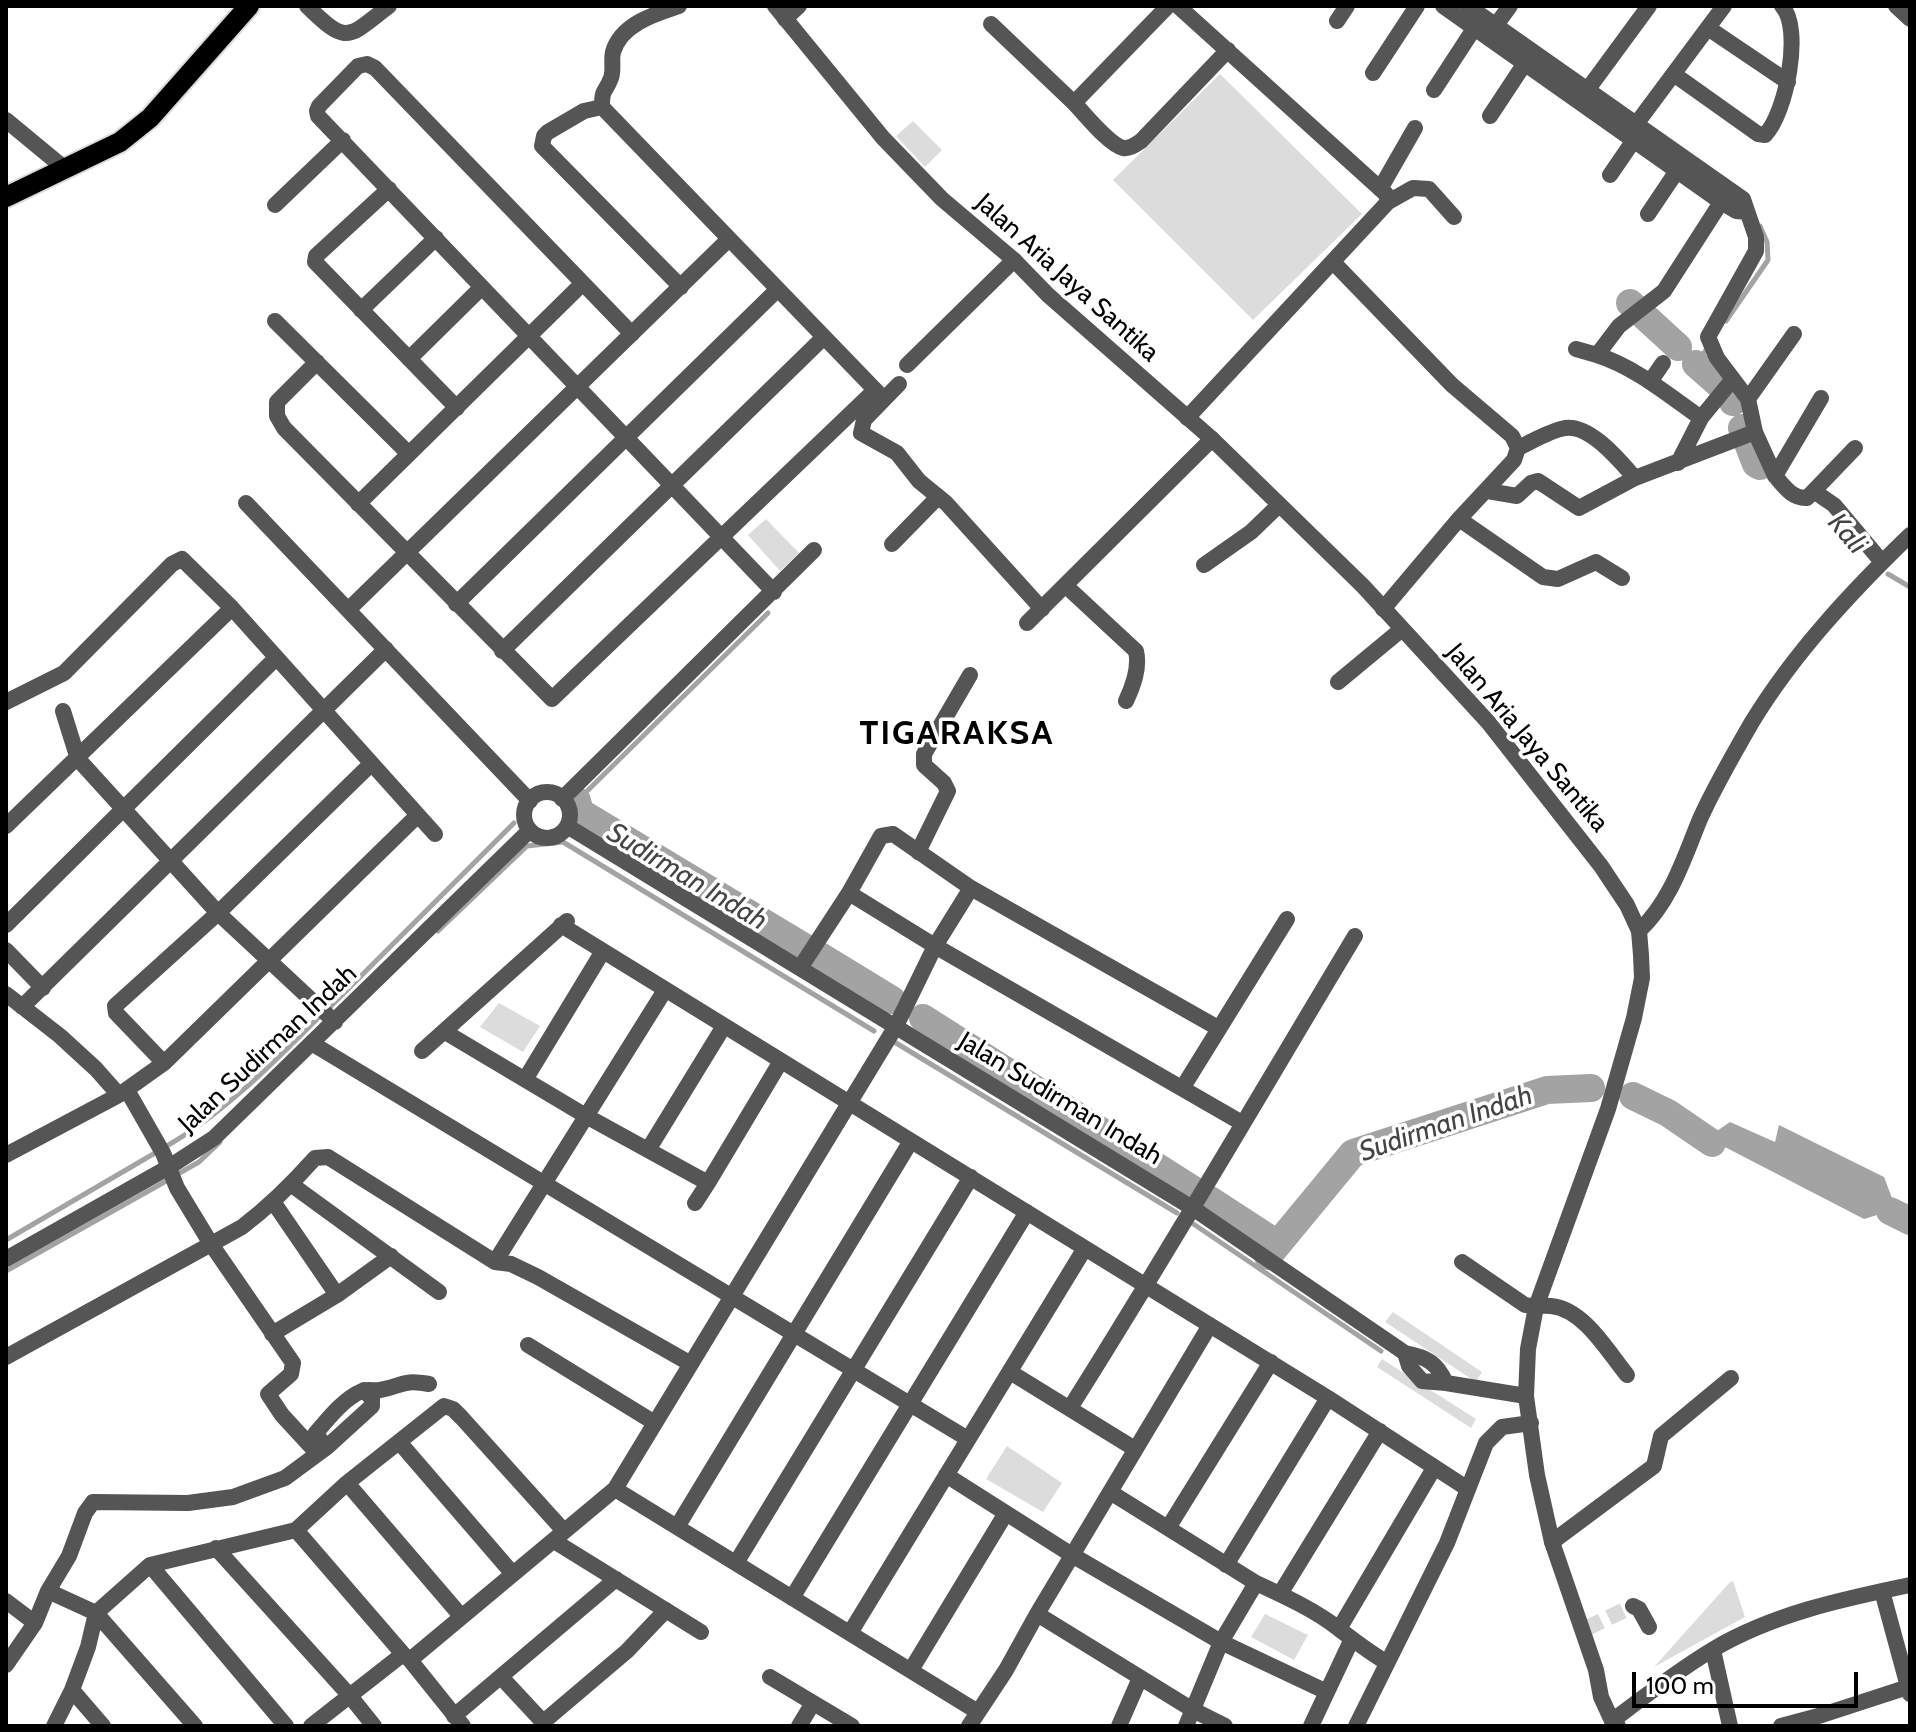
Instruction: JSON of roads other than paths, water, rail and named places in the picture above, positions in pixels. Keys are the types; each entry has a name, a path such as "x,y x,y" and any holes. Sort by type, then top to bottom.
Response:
{"main road":[{"path":"6,197 120,142 150,118 249,6"}],"street":[{"path":"307,6 331,29 353,33 389,6"},
{"path":"679,6 649,16 622,38 614,49 612,77 602,90 602,107 878,394"},
{"path":"780,13 799,6"},
{"path":"1074,103 1168,6"},
{"path":"1178,6 1384,195"},
{"path":"1337,21 1347,6"},
{"path":"1373,73 1417,6"},
{"path":"1443,6 1480,19 1588,89 1633,133"},
{"path":"1434,90 1480,19 1510,6"},
{"path":"1588,89 1649,6"},
{"path":"1610,175 1633,133 1724,6"},
{"path":"1675,75 1762,135 1768,132 1782,105 1788,82 1791,21 1782,6"},
{"path":"1896,6 1910,19"},
{"name":"Jalan Aria Jaya Santika","path":"780,13 883,138 942,199 1212,439 1363,586 1488,722 1601,866 1627,905 1639,931 1642,978 1634,1018 1608,1109 1536,1307 1528,1349 1526,1396 1537,1475 1552,1542 1585,1629 1601,1697 1615,1724"},
{"path":"1480,19 1525,63 1682,164 1726,195 1736,211 1747,212 1756,237 1756,251 1708,337 1717,358 1748,399 1755,432 1775,476 1798,497 1807,498 1855,448"},
{"path":"991,24 1114,142 1124,148 1132,148 1141,141 1228,50"},
{"path":"1708,28 1788,82"},
{"path":"1490,116 1525,63"},
{"path":"632,334 375,68 367,64 358,66 317,111 318,116 774,592"},
{"path":"602,107 584,111 548,132 542,146 681,287"},
{"path":"6,120 64,168"},
{"path":"1187,418 1334,263 1384,195 1415,128"},
{"path":"275,205 343,140"},
{"path":"1648,214 1682,164"},
{"path":"1384,195 1413,188 1429,189 1454,217"},
{"path":"389,189 315,259 320,270 457,408"},
{"path":"1597,355 1619,326 1664,291 1726,195"},
{"path":"361,310 436,238"},
{"path":"348,610 729,239"},
{"path":"907,365 1014,260"},
{"path":"1334,263 1452,385 1512,436 1518,448 1514,460 1383,609"},
{"path":"358,504 583,283"},
{"path":"409,359 482,287"},
{"path":"456,604 778,289"},
{"path":"275,321 409,454"},
{"path":"1748,399 1794,334"},
{"path":"502,651 824,337"},
{"path":"1576,349 1597,355 1650,382 1701,418"},
{"path":"317,362 277,402 277,416 284,428 552,699 872,393 878,394 899,384"},
{"path":"1650,382 1663,363"},
{"path":"1678,463 1701,418 1733,379"},
{"path":"878,394 864,420 861,433 897,453 919,481 938,497 1042,609"},
{"path":"1775,476 1821,398"},
{"path":"1518,448 1562,428 1579,428 1612,452 1635,478"},
{"path":"1488,491 1517,496 1531,483 1538,481 1579,508 1635,478 1755,432"},
{"path":"1027,623 1212,439"},
{"path":"1815,492 1834,505 1882,562"},
{"path":"892,544 938,497"},
{"path":"246,503 530,801"},
{"path":"1204,565 1251,532 1278,506"},
{"path":"1459,519 1543,577 1558,579 1596,562 1622,578"},
{"path":"1639,931 1659,909 1682,865 1702,816 1752,723 1776,686 1882,562 1910,535"},
{"path":"562,799 814,550"},
{"path":"6,702 64,673 182,559 232,608 435,834"},
{"path":"1066,586 1136,651 1138,657 1133,685 1126,701"},
{"path":"6,826 232,608"},
{"path":"1338,682 1402,629"},
{"path":"22,1007 386,649"},
{"path":"6,925 275,659"},
{"path":"918,852 948,791 944,783 924,765 924,754 970,675"},
{"path":"63,711 78,759 218,913 335,1022"},
{"path":"164,1063 116,1013 115,1006 218,913 371,764"},
{"path":"546,792 562,799 568,805 570,818 567,826 554,837 541,838 529,831 524,819 525,806 530,801 546,792"},
{"path":"6,1155 123,1092 164,1063 418,815"},
{"name":"Jalan Sudirman Indah","path":"567,826 1194,1209 1405,1353 1423,1357 1438,1366 1446,1383 1526,1396"},
{"name":"Jalan Sudirman Indah","path":"6,1259 169,1167 214,1138 529,831"},
{"path":"800,968 849,893 881,836 893,834 971,888 1218,1028"},
{"path":"311,1726 461,1616 615,1489 896,1026 935,946 971,888"},
{"path":"849,893 1242,1123"},
{"path":"1183,1087 1287,919"},
{"path":"422,1051 564,923 665,990 1271,1362 1468,1489"},
{"path":"1070,1408 1194,1209 1355,936"},
{"path":"6,950 43,988"},
{"path":"526,1078 603,951"},
{"path":"495,1262 665,990"},
{"path":"6,994 123,1092 211,1244 293,1363 291,1374 268,1394 282,1415 322,1450"},
{"path":"648,1150 724,1026"},
{"path":"445,1032 586,1116 708,1183"},
{"path":"313,1044 968,1439"},
{"path":"695,1203 781,1061"},
{"path":"677,1527 911,1141"},
{"path":"6,1357 242,1227 274,1203 315,1158 328,1157 495,1262 511,1264 538,1277 691,1364"},
{"path":"736,1563 971,1177"},
{"path":"292,1185 439,1292"},
{"path":"274,1203 337,1295"},
{"path":"792,1598 1027,1212"},
{"path":"850,1633 1085,1248"},
{"path":"272,1334 337,1295 391,1256"},
{"path":"1462,1262 1525,1305 1552,1306 1575,1316 1627,1375"},
{"path":"615,1489 911,1670 974,1719 1210,1325"},
{"path":"528,1345 655,1423"},
{"path":"1168,1528 1271,1362"},
{"path":"1010,1372 1135,1449"},
{"path":"1552,1542 1654,1466 1661,1436 1731,1378"},
{"path":"322,1450 315,1434 332,1414 364,1390 379,1391 410,1381 429,1384"},
{"path":"1226,1565 1328,1398"},
{"path":"54,1726 88,1647 96,1613 150,1565 296,1530 347,1483 444,1406 453,1409 559,1536 616,1579 701,1632"},
{"path":"1356,1726 1447,1543 1478,1458 1493,1433 1510,1425 1531,1423"},
{"path":"1280,1594 1380,1431"},
{"path":"400,1443 513,1574"},
{"path":"6,1665 35,1623 48,1591 69,1556 85,1513 93,1502 188,1503 233,1497 285,1478 322,1450"},
{"path":"1311,1726 1327,1692 1345,1635 1434,1468"},
{"path":"946,1475 1072,1555 1221,1642 1327,1692"},
{"path":"347,1483 461,1616"},
{"path":"1110,1492 1386,1662"},
{"path":"911,1670 1006,1513"},
{"path":"296,1530 459,1721 502,1678 616,1579"},
{"path":"216,1548 374,1726"},
{"path":"150,1565 286,1726"},
{"path":"1190,1718 1221,1642 1256,1583"},
{"path":"1615,1724 1647,1693 1713,1650 1754,1629 1804,1610 1910,1585"},
{"path":"48,1591 96,1613 195,1726"},
{"path":"1781,1726 1909,1690 1882,1591"},
{"path":"6,1601 35,1623"},
{"path":"1633,1606 1639,1609 1649,1627"},
{"path":"502,1678 544,1723 620,1658 666,1610"},
{"path":"1037,1614 1140,1678 1190,1718 1225,1726"},
{"path":"1713,1650 1730,1726"},
{"path":"770,1677 852,1726"},
{"path":"1119,1726 1140,1678"},
{"path":"72,1690 103,1726"},
{"path":"799,1726 813,1703"}],"waterway":[{"path":"1726,321 1768,260 1767,242 1760,226"},
{"name":"Kali","path":"1630,303 1678,347"},
{"path":"1696,364 1709,346"},
{"name":"Kali","path":"1696,364 1730,394 1733,402"},
{"name":"Kali","path":"1742,428 1756,464 1760,466"},
{"path":"1888,574 1910,587"},
{"path":"577,801 768,613"},
{"name":"Sudirman Indah","path":"577,801 580,812 804,947"},
{"path":"327,1010 514,823"},
{"path":"438,931 527,846 563,842 874,1031"},
{"name":"Sudirman Indah","path":"820,956 892,1000"},
{"path":"165,1147 226,1104 318,1018"},
{"name":"Sudirman Indah","path":"923,1018 1192,1189"},
{"path":"896,1043 1177,1213"},
{"name":"Sudirman Indah","path":"1268,1256 1353,1153 1547,1090 1591,1088"},
{"name":"Sudirman Indah","path":"1633,1096 1668,1113 1712,1143"},
{"path":"176,1175 199,1162 220,1142"},
{"path":"6,1240 155,1153"},
{"path":"6,1271 168,1180"},
{"name":"Sudirman Indah","path":"1210,1200 1276,1243"},
{"path":"1890,1211 1910,1221"},
{"path":"1192,1223 1381,1351"}],"tunnel":[{"path":"1587,1628 1633,1606"}],"district":[{"name":"TIGARAKSA","path":"957,734"}]}
